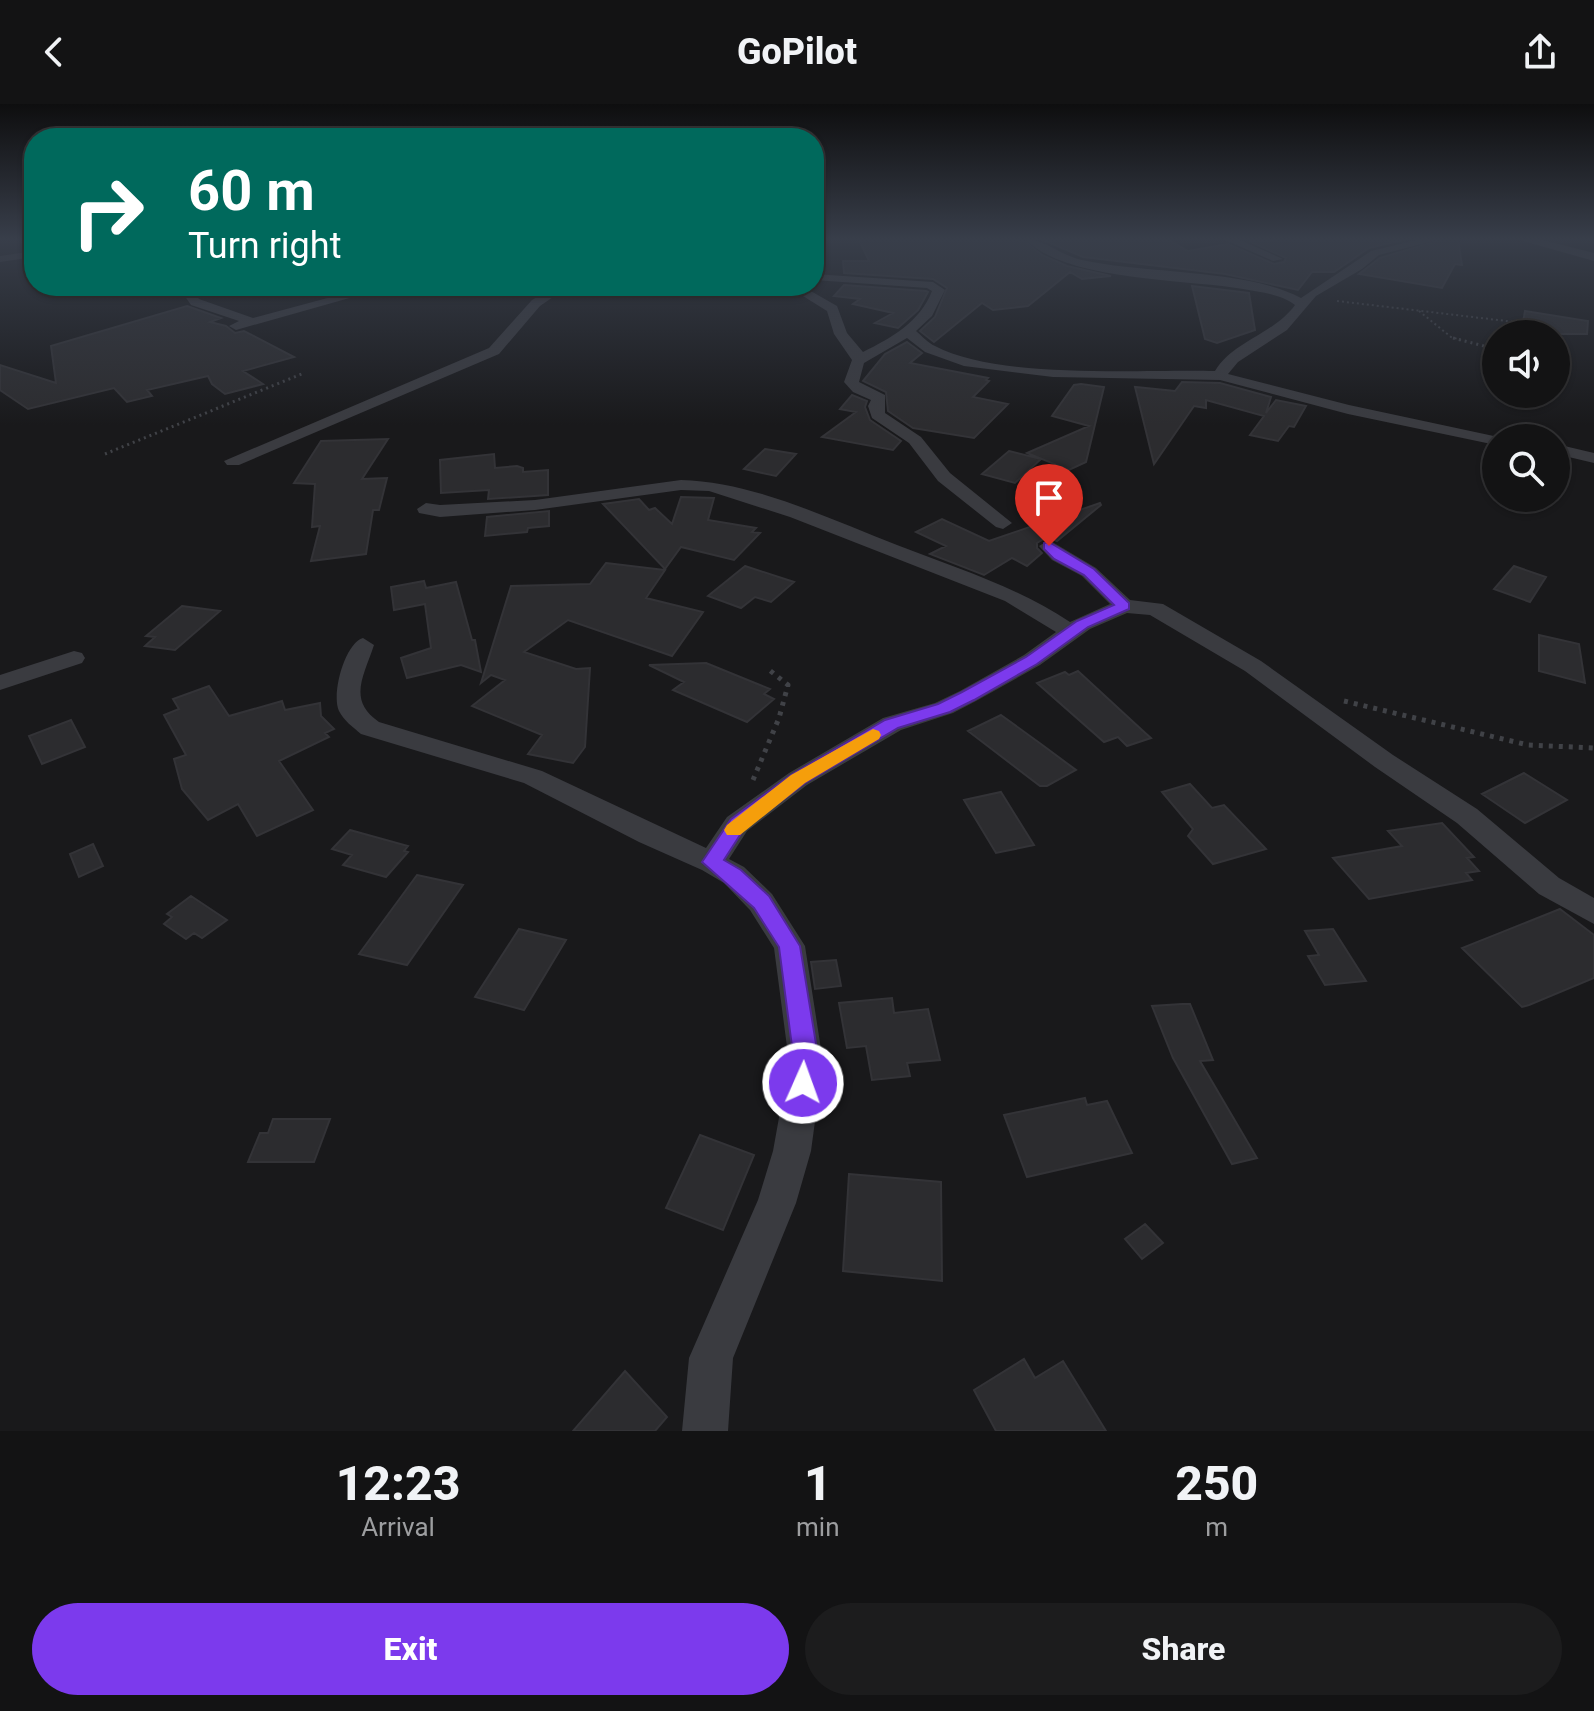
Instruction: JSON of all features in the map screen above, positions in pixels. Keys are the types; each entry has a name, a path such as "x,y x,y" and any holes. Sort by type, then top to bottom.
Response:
{"street":[{"path":"194,301 253,322"},
{"path":"236,326 331,301"},
{"path":"233,461 494,351 539,301"},
{"path":"819,301 833,309 841,334 859,360"},
{"path":"933,301 907,331 859,360 852,370 850,381 853,387 880,398 876,406 878,415 915,440 944,477 1003,523"},
{"path":"1220,376 1228,360 1282,330 1304,301"},
{"path":"907,331 915,342 924,347 1001,368 1120,375 1220,376 1348,409 1482,437"},
{"path":"1570,452 1594,458"},
{"path":"426,509 535,505 681,485 711,486 784,509 1012,597 1035,608 1070,632"},
{"path":"1049,546 1059,556 1089,572 1124,606"},
{"path":"712,862 737,824 798,779 892,724 944,708 968,696 1032,660 1070,632 1124,606 1155,609 1253,666 1384,761 1467,816 1549,886 1594,912"},
{"path":"363,645 346,698 355,719 370,728 533,777 649,835 712,862 734,875 761,902 789,946 806,1062 792,1151 777,1203 711,1358 705,1431"},
{"path":"0,683 74,658"}],"path":[{"path":"1316,301 1499,320"},
{"path":"1419,310 1451,337 1482,345"},
{"path":"105,454 304,373"},
{"path":"737,824 736,804 758,769 779,718 788,685 768,669"},
{"path":"1336,699 1528,745 1594,748"}],"building":[{"path":"857,301 923,301 918,310 898,328 875,323 893,313 853,304"},
{"path":"942,301 1034,301 1028,306 993,310 982,303 934,342 920,331 935,317"},
{"path":"1196,301 1250,301 1255,330 1217,343 1205,339"},
{"path":"187,306 221,318 210,322 226,326 235,333 244,331 294,357 243,371 263,384 225,394 212,384 208,376 147,390 152,396 127,402 114,388 28,409 0,390 0,365 56,383 51,346"},
{"path":"1525,311 1588,321 1587,334 1570,334 1570,320 1523,320"},
{"path":"907,342 922,353 910,363 988,378 986,380 989,381 973,397 1008,404 974,438 913,428 888,411 886,392 863,381 885,354"},
{"path":"1182,382 1220,383 1271,397 1266,413 1276,400 1306,406 1294,427 1289,426 1278,441 1250,435 1264,416 1206,400 1206,408 1194,406 1154,464 1135,387 1175,391"},
{"path":"1074,385 1104,387 1086,462 1069,470 1027,453 1089,426 1052,416"},
{"path":"852,395 867,401 865,407 870,420 901,441 893,450 822,437 856,412 840,409"},
{"path":"388,439 362,479 387,478 379,510 373,510 366,554 311,561 320,526 312,527 315,484 294,483 321,441"},
{"path":"765,449 796,454 776,476 744,469"},
{"path":"1009,451 1041,459 1015,483 982,474"},
{"path":"494,454 495,468 517,466 523,468 523,472 548,470 548,495 488,499 489,490 441,493 440,460"},
{"path":"681,497 714,498 708,520 756,528 752,532 760,533 734,560 681,547 665,569 603,504 639,499 649,510 655,508 672,524"},
{"path":"1100,503 1057,541 1047,537 1037,543 1042,553 1027,566 1012,558 984,575 930,554 946,546 916,532 942,519 989,541 1050,520 1060,510 1071,513"},
{"path":"549,511 549,526 528,528 527,532 485,536 487,517"},
{"path":"606,563 665,570 646,598 703,612 672,656 568,620 524,652 576,669 590,668 585,747 573,763 528,754 542,735 472,706 505,680 491,675 481,683 511,586 590,584"},
{"path":"745,566 794,582 771,602 755,597 741,608 708,596"},
{"path":"1514,566 1546,577 1530,602 1494,589"},
{"path":"424,581 426,588 456,582 472,640 475,640 481,672 461,665 407,678 401,658 431,648 425,604 394,610 391,587"},
{"path":"182,606 220,611 175,650 145,646 155,637 146,636"},
{"path":"1539,635 1579,644 1585,683 1539,671"},
{"path":"706,663 770,689 764,694 774,699 747,722 673,690 684,682 649,665"},
{"path":"1078,671 1151,738 1127,746 1118,737 1104,742 1037,683 1065,672 1069,675"},
{"path":"209,686 229,716 282,701 285,710 320,703 321,716 334,729 325,733 329,737 279,761 313,810 257,836 238,804 208,820 182,789 174,759 186,755 164,715 179,709 173,699"},
{"path":"1001,715 1076,770 1047,786 1040,786 968,731"},
{"path":"71,720 85,747 42,764 29,736"},
{"path":"1524,773 1567,800 1525,823 1482,794"},
{"path":"1190,784 1212,808 1224,805 1266,849 1213,864 1188,836 1193,829 1162,792"},
{"path":"1001,792 1034,845 996,853 964,800"},
{"path":"1442,823 1474,857 1467,858 1479,871 1466,873 1472,880 1369,899 1333,858 1402,846 1388,831"},
{"path":"350,830 408,846 404,851 408,852 386,877 343,865 352,855 332,849"},
{"path":"93,844 103,866 79,877 70,854"},
{"path":"417,875 463,885 407,965 359,954"},
{"path":"191,896 227,920 202,938 194,933 186,939 164,924 172,917 167,914"},
{"path":"1560,909 1594,935 1594,978 1529,1005 1522,1007 1462,948"},
{"path":"519,929 566,940 524,1010 475,997"},
{"path":"1333,929 1366,981 1325,985 1308,956 1319,955 1305,931"},
{"path":"836,960 841,986 815,989 811,962"},
{"path":"892,998 894,1013 928,1009 940,1060 907,1063 910,1076 872,1080 866,1046 847,1048 839,1003"},
{"path":"1190,1004 1213,1060 1200,1061 1257,1158 1232,1164 1173,1058 1152,1006"},
{"path":"1085,1098 1087,1105 1107,1101 1132,1153 1027,1177 1004,1115"},
{"path":"273,1119 330,1119 314,1162 248,1162 260,1133 268,1133"},
{"path":"700,1135 754,1155 723,1230 666,1208"},
{"path":"849,1174 941,1182 942,1281 843,1271"},
{"path":"1145,1224 1163,1243 1142,1259 1125,1239"},
{"path":"1024,1359 1035,1378 1063,1361 1106,1431 996,1431 974,1390"},
{"path":"625,1371 667,1417 655,1431 573,1431"}],"slow traffic":[{"path":"733,830 798,779 873,735"}],"route":[{"path":"803,1083 806,1062 789,946 778,923 761,902 734,875 712,862 737,824 798,779 892,724 944,708 1010,674 1082,624 1124,606 1089,572 1059,556 1049,546"}]}
